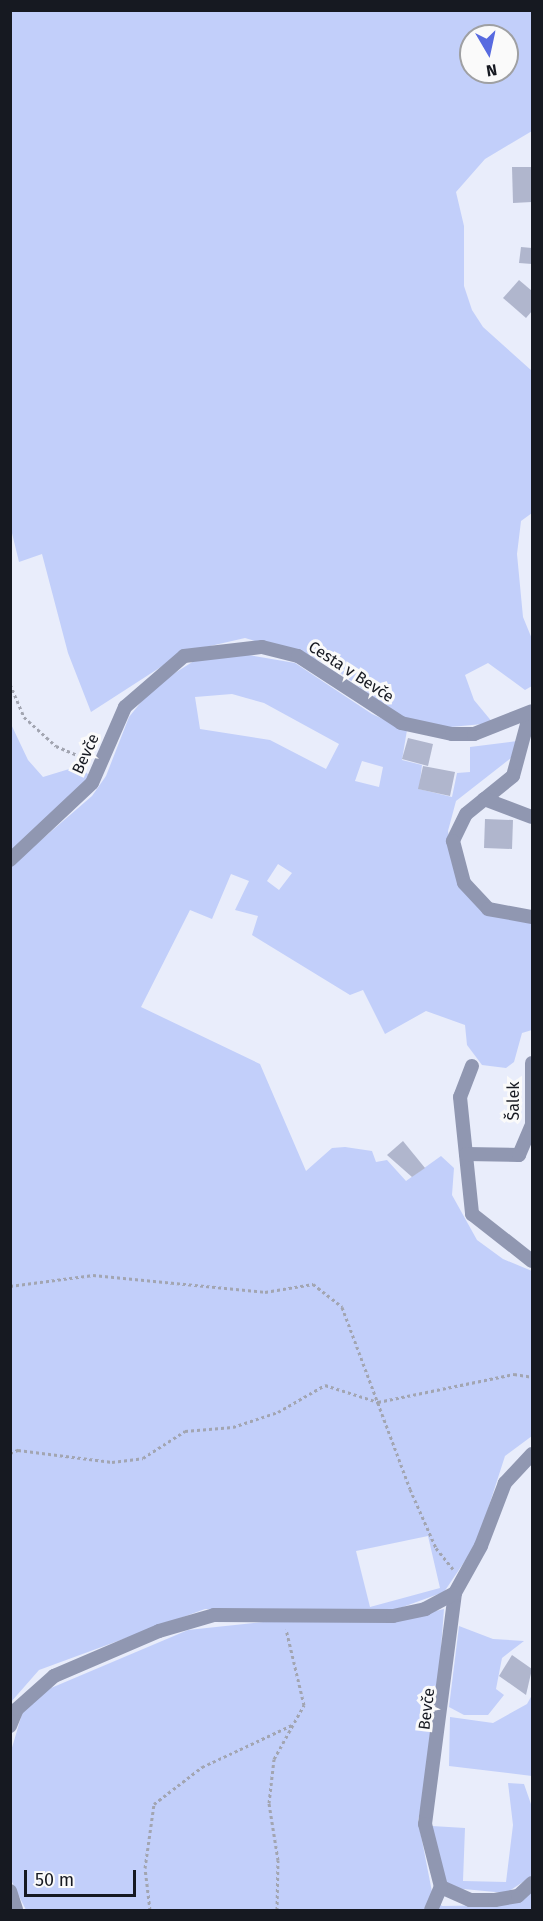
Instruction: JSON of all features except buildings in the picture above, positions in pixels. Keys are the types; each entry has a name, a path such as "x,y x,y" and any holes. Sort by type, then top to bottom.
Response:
{"street":[{"name":"Cesta v Bevče","path":"153,678 184,656 262,647 298,656 401,723 474,734 531,712"},
{"name":"Bevče","path":"10,860 69,810 100,764 125,707 153,678"},
{"path":"531,712 513,776 466,814 453,842 464,883 488,909 532,917"},
{"path":"484,799 532,817"},
{"name":"Šalek","path":"466,1154 519,1155 532,1125 532,1063"},
{"path":"472,1066 460,1097 472,1214 532,1261"},
{"name":"Bevče","path":"441,1887 425,1824 455,1593 505,1483 532,1454"},
{"path":"10,1726 17,1709 54,1676 108,1652 213,1615 393,1616 425,1609 455,1593"},
{"path":"431,1911 441,1887 470,1900 495,1900 518,1896 532,1883"},
{"path":"10,1891 16,1911"}],"path":[{"path":"10,684 24,717 56,746 100,764"},
{"path":"10,1286 93,1275 265,1292 313,1284 342,1307 436,1548 462,1579"},
{"path":"10,1453 18,1450 112,1462 143,1458 185,1431 233,1427 278,1412 325,1385 378,1402 514,1374 532,1377"},
{"path":"277,1911 278,1860 269,1803 274,1759 304,1705 283,1616"},
{"path":"150,1911 145,1868 154,1804 202,1767 293,1724"}],"shaded area":[{"path":"10,11 532,11 532,131 485,159 456,192 464,226 464,286 472,310 483,327 532,371 532,513 521,521 517,554 523,617 532,639 532,686 525,690 488,663 465,675 474,700 493,723 440,728 400,717 327,663 245,638 184,652 91,712 68,653 42,554 19,562 11,529"},
{"path":"237,653 295,663 372,714 407,730 402,760 422,765 419,789 452,797 457,773 470,772 470,747 517,741 511,758 456,801 448,831 452,863 490,903 532,911 532,1030 522,1033 514,1062 506,1068 482,1065 467,1045 465,1025 426,1011 385,1034 363,990 350,995 252,935 258,916 235,910 249,881 231,874 212,919 190,910 141,1007 260,1064 306,1171 332,1148 345,1147 372,1151 376,1162 387,1160 406,1181 441,1156 454,1168 452,1195 477,1240 503,1259 532,1271 532,1436 505,1456 477,1543 444,1592 389,1612 205,1609 39,1670 11,1702 11,866 92,796 106,776 129,717 154,686 194,661","holes":["232,694 264,703 339,744 326,769 270,740 200,729 195,697","362,761 383,767 379,787 355,781","278,864 292,873 279,890 267,881","428,1536 440,1588 370,1607 356,1551"]},
{"path":"10,722 28,760 43,777 79,766 90,776 10,854"},
{"path":"444,1609 432,1765 418,1820 433,1897 442,1906 502,1905 532,1892 532,1910 26,1910 10,1878 11,1751 24,1707 51,1688 188,1630 281,1620 387,1622"},
{"path":"459,1626 493,1639 524,1641 502,1658 496,1689 504,1695 488,1715 464,1715 449,1707"},
{"path":"532,1695 532,1776 449,1766 450,1717 493,1723 527,1704"},
{"path":"508,1783 524,1784 532,1807 532,1876 506,1893 453,1888 444,1882 432,1826 465,1828 463,1881 506,1882 513,1825"}]}
